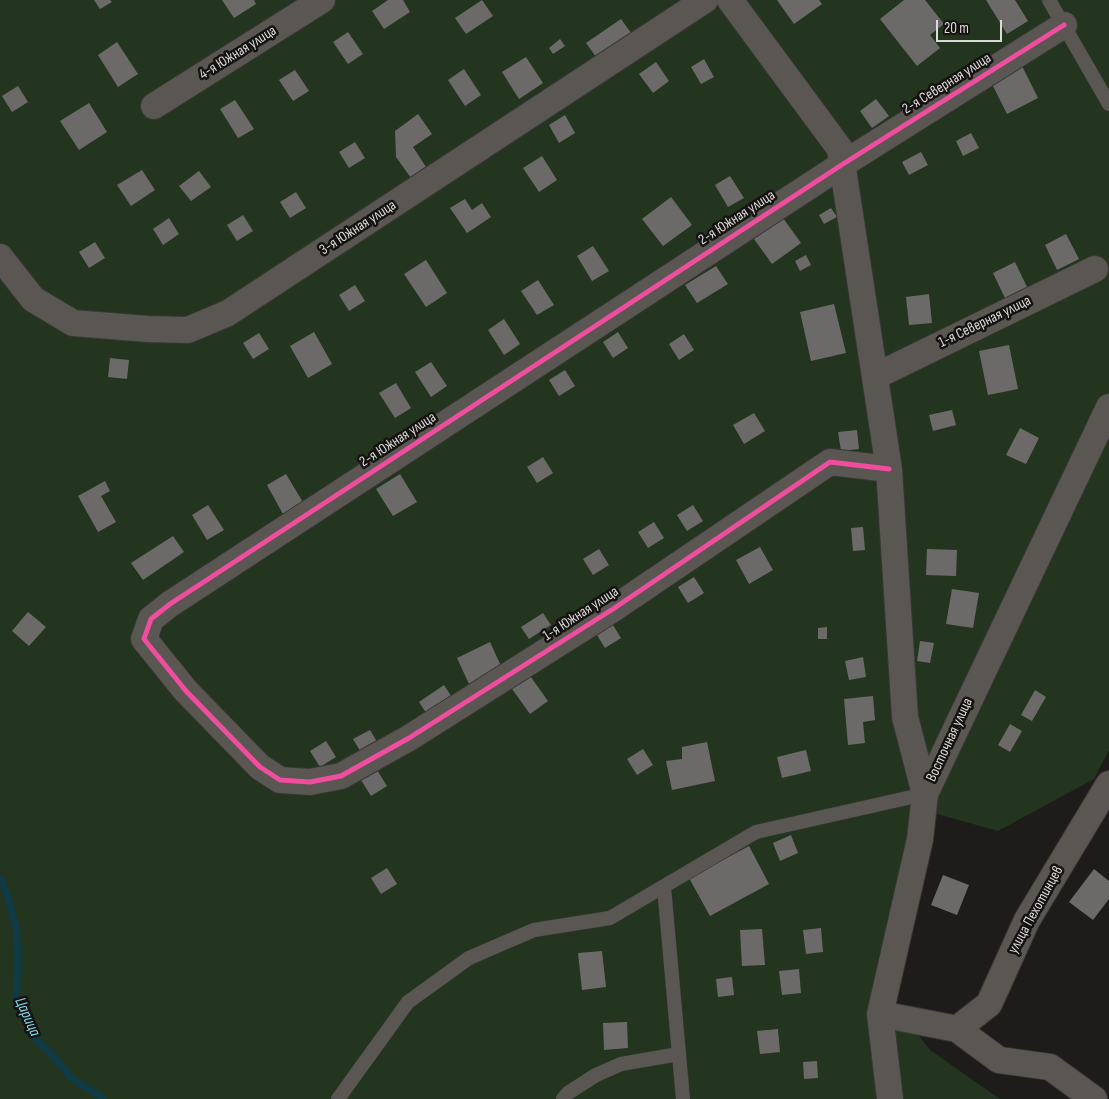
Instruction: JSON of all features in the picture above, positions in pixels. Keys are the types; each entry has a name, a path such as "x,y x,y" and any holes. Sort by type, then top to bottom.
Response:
{"street":[{"name":"4-я Южная улица","path":"154,106 322,0"},
{"name":"3-я Южная улица","path":"0,257 33,300 74,323 188,330 228,314 704,0"},
{"path":"730,0 840,149 889,469 905,717 925,794"},
{"name":"2-я Северная улица","path":"843,164 1064,25"},
{"name":"2-я Южная улица","path":"280,780 260,767 186,691 168,669 144,639 151,619 170,604 843,164"},
{"name":"1-я Северная улица","path":"876,376 1095,269"},
{"name":"Восточная улица","path":"890,1099 880,1014 920,839 925,794 1109,407"},
{"name":"1-я Южная улица","path":"280,780 310,782 341,776 409,738 613,609 830,462 889,469"},
{"name":"улица Пехотинцев","path":"957,1029 989,1004 1027,920 1109,784"},
{"path":"880,1014 957,1029 999,1060 1050,1068 1094,1099"}],"lane":[{"path":"1049,0 1109,104"},
{"path":"338,1099 408,1002 469,958 534,930 610,918 756,832 925,794"},
{"path":"664,887 683,1099"},
{"path":"564,1099 568,1093 596,1075 621,1064 679,1054"}],"green space":[{"path":"0,0 1109,0 1109,750 1094,779 998,831 916,808 885,992 930,1050 1000,1099 0,1099"}],"building":[{"path":"94,0 110,0 112,2 100,9"},
{"path":"222,0 254,0 256,4 234,18"},
{"path":"388,0 403,0 410,12 384,29 372,11"},
{"path":"482,0 493,16 466,34 455,18"},
{"path":"777,0 819,0 822,4 794,24"},
{"path":"904,0 925,0 944,24 930,35 940,48 917,66 880,19"},
{"path":"986,0 1015,0 1028,21 1007,34"},
{"path":"621,19 634,37 599,61 586,43"},
{"path":"348,32 363,54 348,64 333,42"},
{"path":"560,39 565,46 553,54 549,48"},
{"path":"117,42 138,74 118,87 98,55"},
{"path":"526,57 543,83 519,99 502,72"},
{"path":"704,59 714,77 701,84 691,67"},
{"path":"656,62 669,81 653,93 639,74"},
{"path":"1022,66 1038,98 1007,114 991,82"},
{"path":"464,69 481,95 465,106 448,80"},
{"path":"295,70 309,91 293,101 279,80"},
{"path":"18,86 28,102 12,112 2,96"},
{"path":"876,99 889,116 872,128 860,111"},
{"path":"235,100 254,129 238,138 220,109"},
{"path":"89,103 107,132 79,150 60,121"},
{"path":"418,114 432,134 413,147 426,167 411,178 396,157 395,131"},
{"path":"565,115 575,133 559,143 549,125"},
{"path":"971,133 979,148 963,156 956,141"},
{"path":"355,142 365,158 349,168 339,152"},
{"path":"921,152 928,165 909,175 902,162"},
{"path":"542,156 557,180 539,192 523,168"},
{"path":"142,170 155,190 131,206 117,185"},
{"path":"199,171 211,187 191,201 179,186"},
{"path":"730,176 744,198 728,207 715,185"},
{"path":"296,192 306,208 290,218 280,202"},
{"path":"671,197 692,225 663,246 642,219"},
{"path":"465,199 472,210 482,203 491,217 467,233 450,208"},
{"path":"831,208 837,217 824,224 819,215"},
{"path":"243,215 253,231 237,241 227,225"},
{"path":"169,218 179,234 163,245 153,229"},
{"path":"783,218 801,243 772,264 754,239"},
{"path":"1066,234 1079,259 1057,270 1045,245"},
{"path":"95,242 105,258 89,268 79,252"},
{"path":"593,246 609,271 592,281 577,256"},
{"path":"806,255 811,265 800,271 795,261"},
{"path":"426,260 447,293 426,307 404,274"},
{"path":"1015,262 1027,287 1005,298 993,273"},
{"path":"716,266 728,284 697,303 685,285"},
{"path":"538,280 554,305 537,315 521,291"},
{"path":"355,285 365,301 349,311 339,295"},
{"path":"929,294 932,323 909,325 906,297"},
{"path":"834,304 846,353 811,361 800,312"},
{"path":"504,319 520,344 504,355 488,330"},
{"path":"314,332 332,364 308,378 290,346"},
{"path":"618,332 628,348 613,358 603,342"},
{"path":"259,333 269,349 253,359 243,343"},
{"path":"684,334 694,350 679,360 669,344"},
{"path":"1009,345 1018,389 988,395 979,351"},
{"path":"110,358 129,360 127,379 108,377"},
{"path":"431,362 447,386 431,397 415,372"},
{"path":"565,370 575,386 559,396 549,380"},
{"path":"396,383 411,408 395,418 379,393"},
{"path":"952,410 956,425 933,431 929,415"},
{"path":"754,413 765,431 744,444 733,425"},
{"path":"1020,428 1039,438 1026,464 1006,455"},
{"path":"857,430 859,449 841,451 838,432"},
{"path":"543,457 553,473 537,483 527,467"},
{"path":"286,474 304,504 284,516 267,485"},
{"path":"400,474 417,502 393,516 376,489"},
{"path":"105,481 110,491 101,496 116,522 98,532 78,496"},
{"path":"208,505 224,530 207,540 192,515"},
{"path":"693,505 703,521 687,531 677,515"},
{"path":"654,522 664,538 648,548 638,532"},
{"path":"863,527 865,550 853,551 851,528"},
{"path":"173,536 184,552 143,580 131,563"},
{"path":"760,547 773,570 749,584 736,560"},
{"path":"599,549 609,565 593,575 583,559"},
{"path":"927,549 957,550 956,576 926,575"},
{"path":"694,577 704,593 688,603 678,587"},
{"path":"952,589 979,593 973,628 946,624"},
{"path":"28,612 46,627 29,646 12,631"},
{"path":"543,613 551,625 529,639 521,627"},
{"path":"611,622 621,638 605,648 595,632"},
{"path":"827,627 827,639 818,639 818,628"},
{"path":"920,641 934,643 930,663 917,661"},
{"path":"490,642 502,668 469,684 457,658"},
{"path":"863,657 866,677 849,680 845,661"},
{"path":"528,673 548,701 530,714 510,686"},
{"path":"444,685 455,702 430,719 419,702"},
{"path":"1035,690 1046,697 1032,721 1021,715"},
{"path":"873,696 875,720 863,722 865,743 848,745 844,699"},
{"path":"1010,724 1022,731 1010,752 998,745"},
{"path":"370,730 379,745 362,754 353,739"},
{"path":"326,741 336,757 320,767 310,751"},
{"path":"707,742 715,781 672,790 666,761 682,759 682,747"},
{"path":"643,749 653,765 637,775 627,759"},
{"path":"806,750 811,771 782,778 777,757"},
{"path":"377,770 387,786 371,796 361,780"},
{"path":"791,835 798,853 780,861 773,843"},
{"path":"749,846 769,884 710,916 689,878"},
{"path":"387,868 397,884 381,894 371,878"},
{"path":"1094,869 1109,881 1109,899 1093,920 1069,902"},
{"path":"943,875 969,885 957,915 931,905"},
{"path":"821,928 823,952 806,954 803,930"},
{"path":"762,929 765,965 742,966 740,930"},
{"path":"602,951 606,987 582,990 578,953"},
{"path":"799,969 801,993 782,995 779,971"},
{"path":"732,977 734,995 718,997 716,979"},
{"path":"627,1022 628,1048 604,1050 603,1023"},
{"path":"778,1029 780,1052 760,1054 757,1031"},
{"path":"817,1061 818,1078 804,1079 803,1062"}],"waterway":[{"name":"Царица","path":"0,878 7,894 16,928 18,957 16,1000 33,1036 57,1060 70,1077 104,1099"}],"cycle path":[{"path":"889,469 830,462 613,609 409,738 341,776 310,782 280,780 260,767 186,691 144,639 151,619 170,604 843,164 1064,25"}]}
